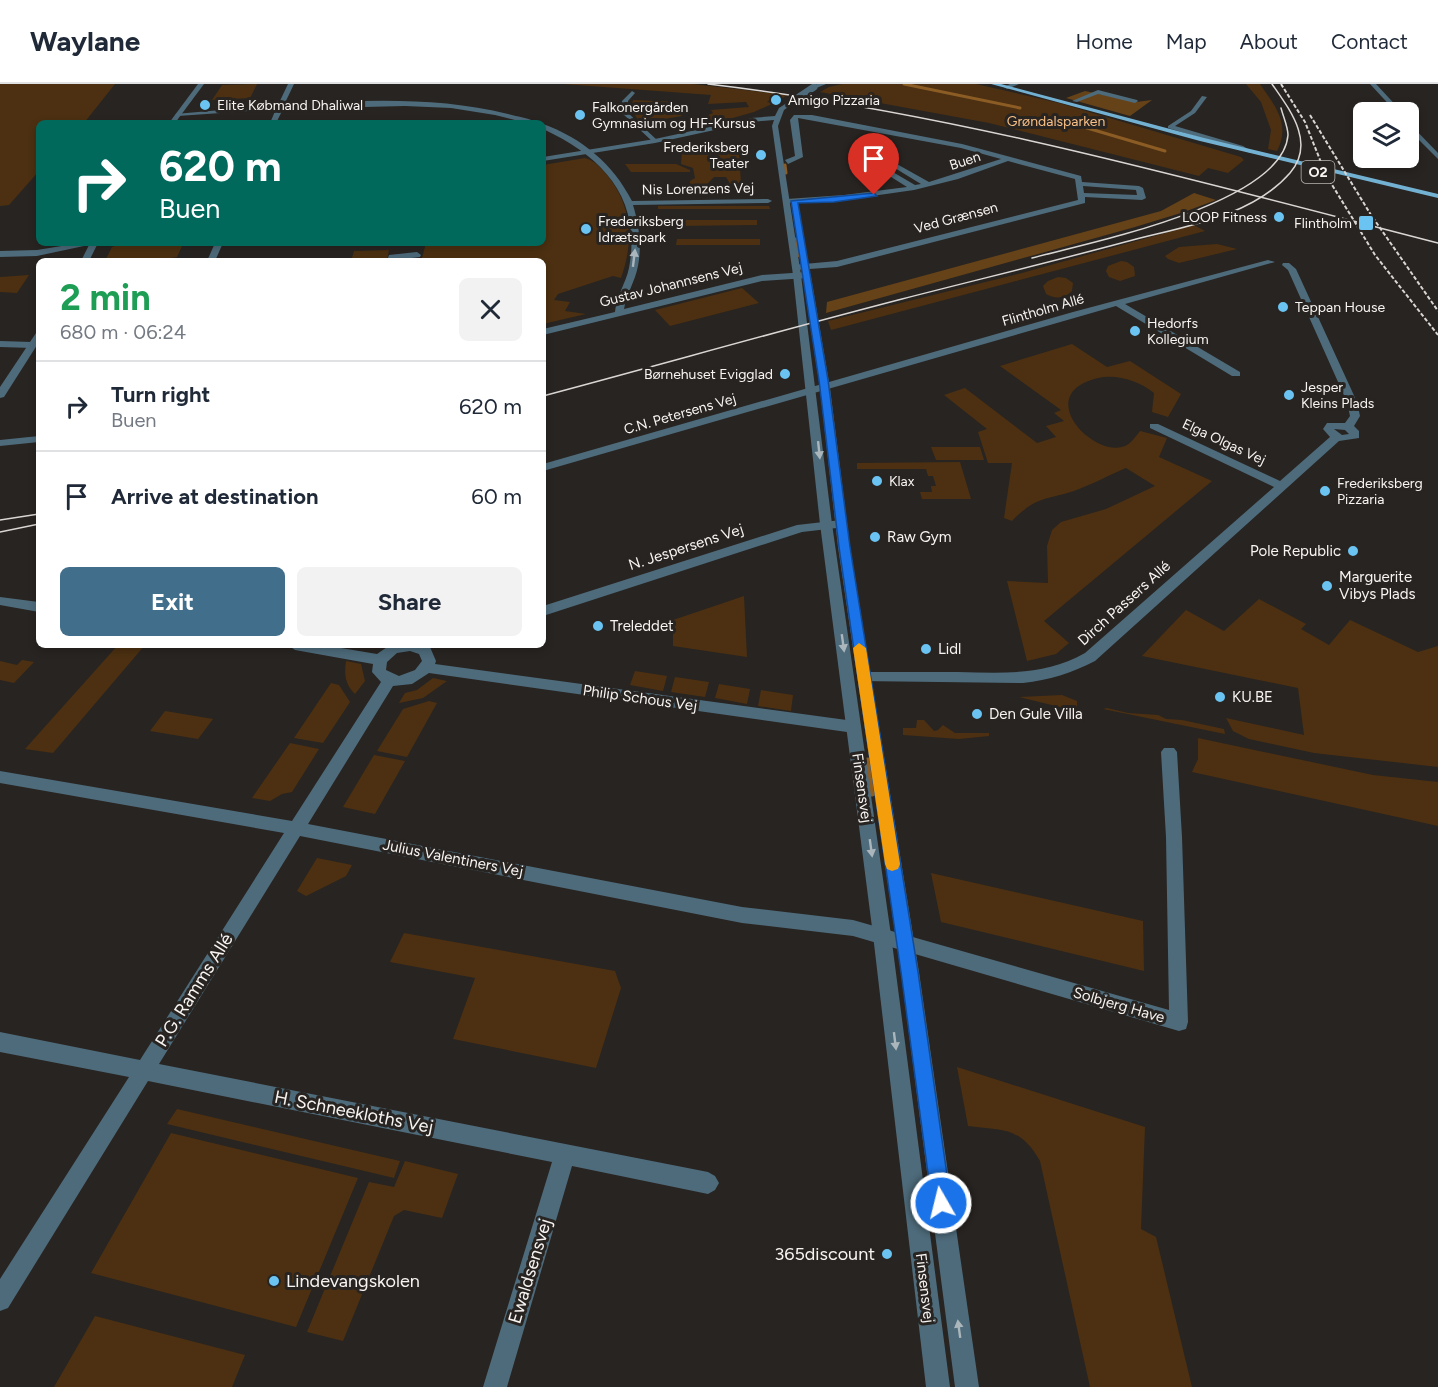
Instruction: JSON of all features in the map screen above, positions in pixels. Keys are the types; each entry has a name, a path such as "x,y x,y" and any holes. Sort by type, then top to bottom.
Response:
{"main road":[{"name":"O2","path":"994,84 1202,140 1420,194"},
{"name":"O2","path":"1202,140 1243,154 1438,198"}],"street":[{"path":"174,120 201,84"},
{"path":"274,120 291,84"},
{"path":"546,159 655,141 779,115 796,99 823,84"},
{"path":"1006,87 1016,84"},
{"path":"1373,84 1389,102"},
{"path":"1075,101 1098,92 1135,101"},
{"path":"632,93 625,102 625,113 655,141"},
{"path":"1204,97 1193,112 1170,127 1241,147 1249,152"},
{"path":"178,114 356,105 428,106 472,110 524,120"},
{"name":"Finsensvej","path":"779,115 775,126 785,162 801,271 825,388 842,524 856,677 854,727 938,1387"},
{"name":"Finsensvej","path":"785,162 799,157 793,120 796,116 882,129 1009,158"},
{"path":"511,120 517,118"},
{"path":"546,127 566,136 591,152 615,176 629,203 635,220 637,238 633,271 619,306 619,313"},
{"path":"1419,136 1438,157"},
{"path":"1009,158 1078,178 1081,195 1142,198 1139,188 1080,184"},
{"name":"Buen","path":"790,201 834,200 914,188 972,173 1009,158"},
{"path":"914,188 873,163 886,160 928,185"},
{"name":"Ved Grænsen","path":"801,271 837,264 1082,201 1081,195"},
{"name":"Nis Lorenzens Vej","path":"629,203 768,201"},
{"path":"0,254 37,253 77,246"},
{"path":"392,258 417,255"},
{"name":"Flintholm Allé","path":"825,388 1117,303 1279,259 1292,268 1352,402 1355,416 1348,427"},
{"name":"Finsensvej","path":"801,271 826,524 905,942 967,1387"},
{"name":"Gustav Johannsens Vej","path":"546,331 762,278 801,271"},
{"path":"1117,303 1236,374"},
{"path":"0,395 36,339"},
{"path":"0,345 32,345"},
{"name":"C.N. Petersens Vej","path":"546,467 825,388"},
{"name":"Elga Olgas Vej","path":"1154,426 1281,486"},
{"name":"Dirch Passers Allé","path":"856,677 1023,678 1048,675 1071,668 1090,657 1337,436 1348,438 1355,436 1354,431 1348,427"},
{"path":"0,443 36,439"},
{"name":"N. Jespersens Vej","path":"546,610 801,528 842,524"},
{"path":"0,601 36,607"},
{"path":"312,648 380,660"},
{"path":"398,648 380,660 379,672 389,681 411,680 427,668 429,662 425,651 420,648"},
{"path":"425,651 432,648"},
{"name":"Philip Schous Vej","path":"427,668 854,727"},
{"name":"P.G. Ramms Allé","path":"0,1300 389,681"},
{"name":"Solbjerg Have","path":"905,942 1179,1022 1174,837 1169,752"},
{"name":"Julius Valentiners Vej","path":"0,777 296,829 742,915 853,928 905,942"},
{"name":"H. Schneekloths Vej","path":"0,1042 708,1183"},
{"name":"Ewaldsensvej","path":"495,1387 565,1154"}],"green space":[{"path":"0,84 115,84 86,120 36,120 36,174 9,205 0,206"},
{"path":"257,84 250,98 212,100 222,85"},
{"path":"563,84 693,84 787,95 781,99 772,98 767,102 774,103 754,112 715,123 706,116 713,113 711,110 749,107 746,102 708,104 711,95"},
{"name":"Grøndalsparken","path":"842,84 976,84 1059,103 1241,157 1244,160 1228,173 1208,168 1199,176 989,123 820,92"},
{"path":"1246,84 1260,84 1276,108 1282,124 1281,141 1277,151 1268,149 1271,130 1261,102"},
{"path":"633,100 677,102 677,109 682,116 640,123 631,109"},
{"path":"682,152 739,152 741,183 730,184 726,177 714,177 707,184 690,184 690,181 695,178 693,168 681,164"},
{"name":"Frederiksberg Idrætspark","path":"585,158 600,167 622,199 626,211 629,238 621,278 613,276 558,294 554,300 570,302 565,311 586,314 546,323 546,258 422,258 425,246 546,246 546,164"},
{"path":"625,164 676,164 690,172 631,172"},
{"path":"658,206 769,206 770,209 658,209"},
{"path":"675,220 757,220 757,225 675,226"},
{"path":"1194,225 1205,231 831,330 828,321 1022,273"},
{"path":"677,239 760,239 760,245 676,245"},
{"path":"1217,244 1237,249 1179,263 1165,256 1179,247"},
{"path":"182,246 177,257 172,258 106,258 112,247"},
{"path":"389,250 388,258 352,258 354,251"},
{"path":"1121,261 1134,267 1135,276 1120,281 1109,277 1106,271 1108,266"},
{"path":"29,275 17,293 0,292 0,277"},
{"path":"1058,277 1066,278 1073,283 1072,291 1066,296 1059,297 1046,294 1043,286"},
{"path":"742,288 759,303 670,326 655,310"},
{"path":"1072,344 1107,367 1130,361 1181,394 1168,417 1152,412 1154,393 1135,382 1105,377 1078,386 1069,398 1069,411 1075,424 1086,435 1100,444 1114,448 1127,445 1140,431 1167,438 1159,457 1212,481 1044,621 1069,643 1056,654 1027,661 1007,581 1048,583 1047,546 1052,530 1061,522 1106,509 1155,486 1126,468 1080,489 1034,503 1012,521 1004,518 1012,463 988,463 978,432 987,429 944,395 965,388 1037,443 1056,437 1046,426 1064,421 1054,413 1061,410 1000,366"},
{"path":"931,447 980,447 984,460 936,460"},
{"path":"960,462 971,499 922,499 920,492 932,492 931,486 936,486 933,476 928,476 926,469 857,469 857,463"},
{"path":"744,596 747,657 673,646 673,620"},
{"path":"1259,599 1306,624 1301,629 1329,645 1350,620 1418,652 1438,646 1438,767 1314,753 1249,739 1233,731 1226,718 1304,735 1298,688 1142,656 1186,610 1224,631"},
{"path":"115,648 142,648 53,753 25,749"},
{"path":"22,660 34,662 14,683 0,680 0,661 17,665"},
{"path":"346,661 361,664 365,681 355,694 346,679"},
{"path":"635,671 667,676 663,691 630,685"},
{"path":"675,677 709,682 705,697 671,692"},
{"path":"433,678 447,681 423,698 399,703 405,693 417,690"},
{"path":"331,683 339,685 350,702 323,743 294,738"},
{"path":"719,684 750,689 747,704 715,698"},
{"path":"761,690 793,695 791,711 758,706"},
{"path":"1062,695 1077,701 1077,706 1072,710 1019,697"},
{"path":"429,701 437,703 407,757 377,751 403,709"},
{"path":"1103,709 1128,713 1158,715 1166,719 1224,729 1225,734"},
{"path":"165,711 213,719 198,739 150,731"},
{"path":"917,720 924,720 934,731 943,725 955,733 989,733 989,736 959,739 903,735 903,728 916,728"},
{"path":"1198,738 1373,775 1438,782 1438,826 1192,772 1198,759"},
{"path":"290,743 319,749 292,792 282,794 270,801 252,798"},
{"path":"374,755 405,761 375,814 343,807"},
{"path":"317,858 352,865 346,876 306,896 297,891"},
{"path":"931,873 1143,921 1144,971 941,922"},
{"path":"404,933 615,971 621,988 596,1068 453,1039 475,978 390,962"},
{"path":"957,1067 1145,1127 1141,1229 1156,1237 1192,1387 1090,1387 1040,1161 1025,1141 1010,1132 968,1126"},
{"path":"177,1109 400,1161 394,1178 167,1124"},
{"path":"171,1133 358,1178 296,1327 91,1273"},
{"path":"405,1161 458,1174 442,1218 404,1210 394,1216 343,1341 307,1332 369,1182 394,1187"},
{"path":"95,1316 245,1355 232,1387 54,1387"}],"shaded area":[{"path":"1085,91 1136,102 1152,100 1130,116 1066,98"},
{"path":"1194,193 1216,200 1135,227 826,313 827,302 1161,211"}],"waterway":[{"path":"904,84 1020,108"},
{"path":"1060,120 1165,151"},
{"path":"785,165 786,173"},
{"path":"797,239 799,255"},
{"path":"868,761 872,793"}],"tram line":[{"path":"708,84 893,112 1076,151 1236,191"},
{"path":"1261,197 1290,173 1301,150 1298,127 1272,84"},
{"path":"1236,191 1254,181 1278,159 1288,135 1281,108"},
{"path":"1032,258 1136,231 1179,217 1236,191"},
{"path":"1236,191 1261,197"},
{"path":"546,395 857,311 1214,219 1261,197"},
{"path":"1261,197 1438,243"},
{"path":"0,520 36,514"},
{"path":"0,532 36,525"}],"railway":[{"path":"1281,84 1305,122 1326,175 1375,255 1438,335"},
{"path":"1310,115 1371,215 1438,311"}],"slow traffic":[{"path":"859,648 892,864"}],"place":[{"name":"Amigo Pizzaria","path":"776,100"},
{"name":"Elite Købmand Dhaliwal","path":"205,105"},
{"name":"Falkonergården Gymnasium og HF-Kursus","path":"580,115"},
{"name":"Frederiksberg Teater","path":"761,155"},
{"name":"LOOP Fitness","path":"1279,217"},
{"name":"Flintholm","path":"1366,223"},
{"name":"Frederiksberg Idrætspark","path":"586,229"},
{"name":"Teppan House","path":"1283,307"},
{"name":"Hedorfs Kollegium","path":"1135,331"},
{"name":"Børnehuset Evigglad","path":"785,374"},
{"name":"Jesper Kleins Plads","path":"1289,395"},
{"name":"Klax","path":"877,481"},
{"name":"Frederiksberg Pizzaria","path":"1325,491"},
{"name":"Raw Gym","path":"875,537"},
{"name":"Pole Republic","path":"1353,551"},
{"name":"Marguerite Vibys Plads","path":"1327,586"},
{"name":"Treleddet","path":"598,626"},
{"name":"Lidl","path":"926,649"},
{"name":"KU.BE","path":"1220,697"},
{"name":"Den Gule Villa","path":"977,714"},
{"name":"365discount","path":"887,1254"},
{"name":"Lindevangskolen","path":"274,1281"}],"route":[{"path":"874,195 834,200 794,201 824,380 844,547 910,972 941,1203"}]}
